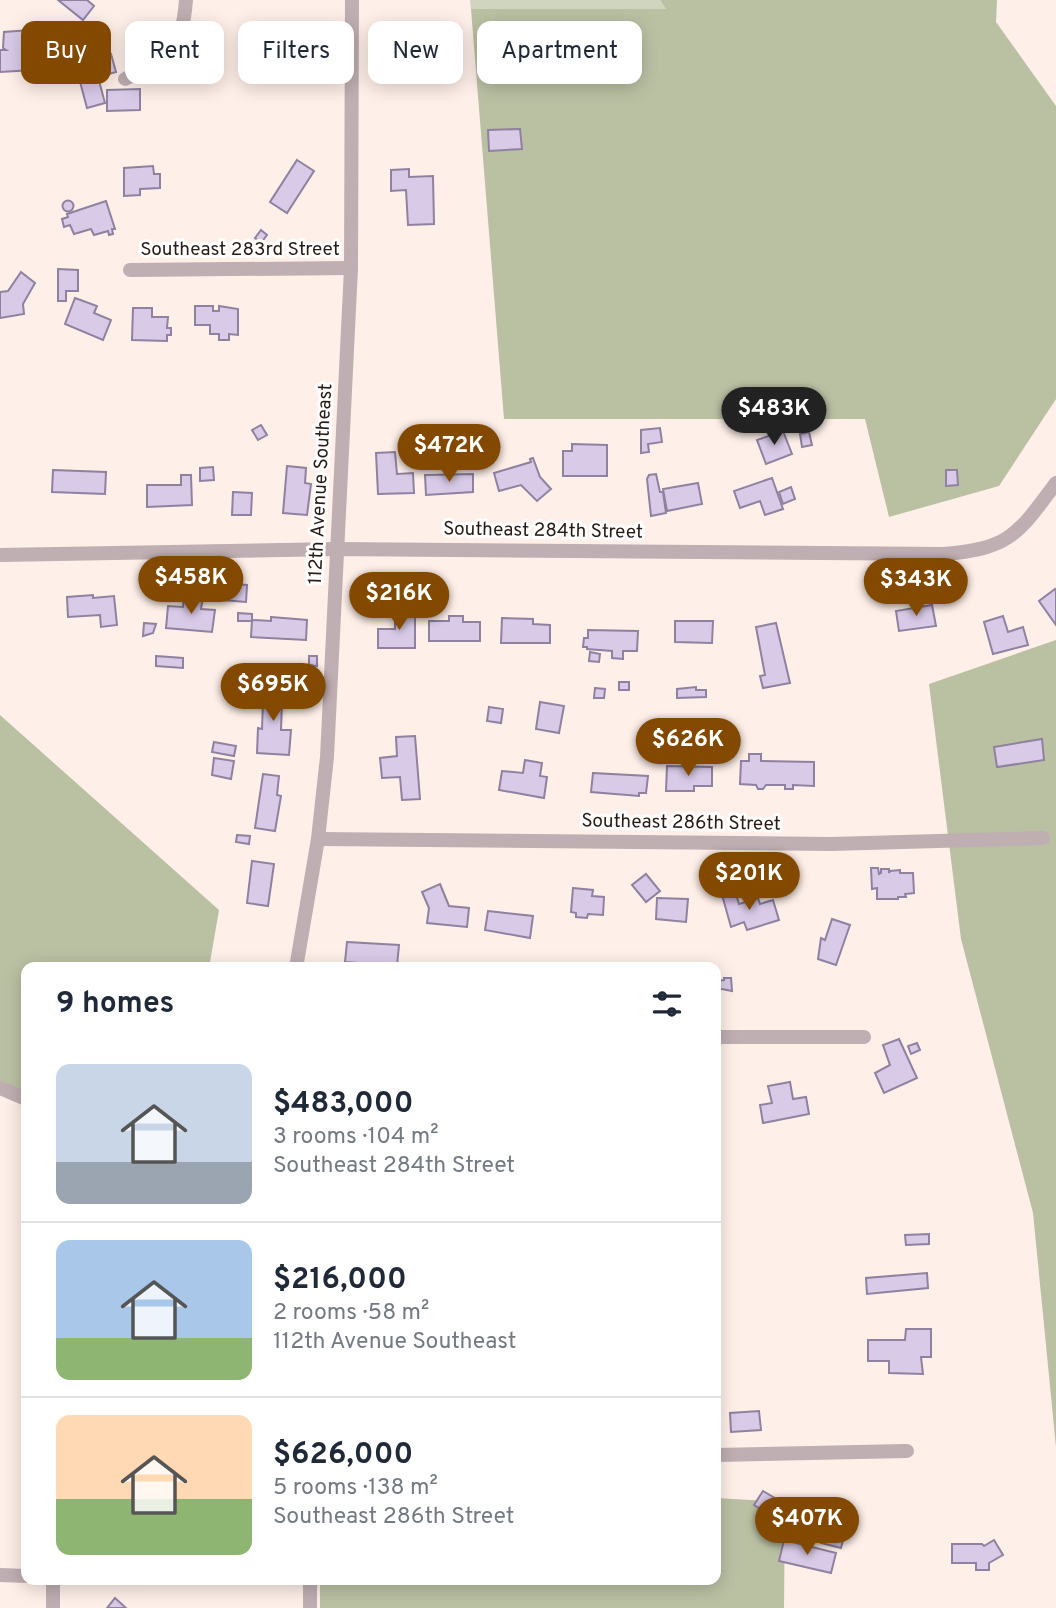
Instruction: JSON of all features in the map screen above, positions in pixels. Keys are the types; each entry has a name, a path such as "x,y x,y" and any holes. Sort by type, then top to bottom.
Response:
{"street":[{"path":"183,21 186,0"},
{"name":"112th Avenue Southeast","path":"297,962 318,839 327,757 351,268 352,0"},
{"name":"Southeast 283rd Street","path":"130,270 351,268"},
{"name":"Southeast 284th Street","path":"0,555 337,549 943,554 974,552 999,543 1026,524 1056,482"},
{"name":"Southeast 286th Street","path":"318,839 831,844 1043,838"},
{"path":"721,1037 864,1037"},
{"path":"0,1088 21,1097"},
{"path":"721,1455 907,1451"},
{"path":"0,1575 21,1576"},
{"path":"53,1585 53,1608"},
{"path":"310,1585 310,1608"}],"green space":[{"path":"470,0 660,0 666,9 471,9"},
{"path":"660,0 997,0 996,22 1056,106 1056,399 999,486 889,517 865,419 504,419 477,84 642,84 642,21 477,21 477,84 471,9 666,9"},
{"path":"1056,640 1056,1447 1033,1213 961,939 929,684"},
{"path":"0,715 219,910 210,962 21,962 21,1094 0,1085"},
{"path":"721,1498 785,1502 784,1608 320,1608 320,1585 721,1585"}],"building":[{"path":"58,0 87,0 94,6 83,20"},
{"path":"21,31 21,71 0,72 0,50 6,50 3,48 4,32"},
{"path":"111,54 116,72 111,73"},
{"path":"81,84 100,84 105,103 87,108"},
{"path":"140,89 140,110 107,111 107,90"},
{"path":"520,129 522,149 489,151 488,130"},
{"path":"297,160 314,171 287,213 270,202"},
{"path":"153,166 154,174 160,174 160,188 140,189 140,195 124,196 124,168"},
{"path":"409,169 409,177 433,176 434,224 408,225 406,190 391,191 391,170"},
{"path":"68,200 74,206 68,212 62,206"},
{"path":"106,201 115,229 112,229 113,234 109,235 108,231 94,235 91,229 74,234 70,225 64,227 62,219 68,217 67,214"},
{"path":"261,230 267,235 261,243 255,238"},
{"path":"58,269 78,270 78,291 66,291 66,301 58,301"},
{"path":"21,272 35,283 23,304 24,314 0,318 0,292 8,291"},
{"path":"75,298 97,306 94,313 111,320 103,340 65,324"},
{"path":"195,306 213,306 213,311 219,311 219,306 238,309 238,335 229,334 229,340 219,340 219,334 210,334 210,325 195,325"},
{"path":"133,308 152,308 152,317 168,317 167,328 171,328 171,335 167,335 167,341 132,340"},
{"path":"261,425 267,435 258,440 252,430"},
{"path":"660,428 662,442 648,444 649,452 641,453 641,430"},
{"path":"783,431 792,454 766,464 757,440"},
{"path":"809,432 812,445 802,447 800,434"},
{"path":"572,444 607,445 607,476 563,476 563,451 572,451"},
{"path":"395,452 397,474 413,473 414,493 378,494 376,453"},
{"path":"533,458 540,477 551,489 537,501 521,485 499,491 494,473 531,462 530,459"},
{"path":"287,466 306,468 305,483 311,484 307,515 283,513"},
{"path":"213,467 214,480 200,481 200,468"},
{"path":"53,470 106,472 105,494 52,492"},
{"path":"946,470 957,470 958,485 946,486"},
{"path":"473,474 473,492 426,495 425,475"},
{"path":"656,474 660,492 663,492 666,513 651,516 647,479 649,475"},
{"path":"181,475 191,475 192,505 147,507 147,485 181,485"},
{"path":"772,478 783,509 765,515 760,501 740,508 734,491"},
{"path":"698,483 702,504 667,511 663,489"},
{"path":"791,487 795,499 783,504 779,492"},
{"path":"233,492 252,493 251,515 232,515"},
{"path":"223,583 247,585 246,602 222,600"},
{"path":"1055,589 1056,591 1056,625 1039,601"},
{"path":"93,595 93,598 114,596 117,625 101,627 100,615 68,617 67,597"},
{"path":"184,595 203,597 201,609 215,610 212,632 166,628 168,606 183,607"},
{"path":"932,605 936,626 899,631 896,611"},
{"path":"395,611 415,611 415,648 378,648 378,629 395,629"},
{"path":"238,613 252,614 252,621 238,621"},
{"path":"449,616 463,616 463,622 480,622 480,641 429,641 429,621 449,621"},
{"path":"1003,616 1008,632 1023,627 1028,645 993,654 984,622"},
{"path":"271,617 307,620 306,640 251,637 252,620 271,621"},
{"path":"502,618 533,619 533,624 550,625 550,643 501,643"},
{"path":"675,621 713,621 712,643 675,642"},
{"path":"144,623 156,624 153,633 143,636"},
{"path":"776,623 790,683 763,688 760,676 765,675 756,627"},
{"path":"588,630 638,631 637,651 623,651 623,659 612,658 612,651 587,649 583,647 584,638 588,638"},
{"path":"590,652 600,654 599,662 589,661"},
{"path":"156,656 183,658 183,668 156,666"},
{"path":"309,656 317,656 317,666 309,665"},
{"path":"619,682 629,682 629,690 619,690"},
{"path":"261,685 286,687 285,702 282,701 281,730 291,730 289,755 257,753 258,728 262,729"},
{"path":"696,687 696,690 706,690 706,697 677,698 677,689"},
{"path":"595,688 605,689 604,698 594,698"},
{"path":"540,702 564,706 559,733 536,729"},
{"path":"489,707 503,709 501,723 487,721"},
{"path":"415,736 420,799 402,800 400,777 382,778 380,758 397,756 396,737"},
{"path":"1042,739 1044,760 997,767 994,747"},
{"path":"214,742 236,746 234,756 212,752"},
{"path":"749,754 761,754 761,761 814,762 814,786 793,785 793,789 785,789 785,785 766,785 763,789 758,789 756,785 740,784 741,761 749,761"},
{"path":"214,758 234,761 231,779 212,775"},
{"path":"525,760 542,763 540,776 547,777 544,798 499,790 502,771 523,773"},
{"path":"667,766 712,767 712,786 694,786 694,791 666,791"},
{"path":"593,773 648,776 646,793 639,793 639,796 591,792"},
{"path":"263,774 279,776 277,795 281,796 275,831 255,828"},
{"path":"237,835 250,836 249,844 236,842"},
{"path":"252,861 274,864 268,906 247,903"},
{"path":"871,868 878,868 879,874 881,869 889,869 889,873 900,870 900,873 913,873 914,893 905,894 906,897 898,899 877,899 877,888 872,889"},
{"path":"646,874 660,891 646,902 632,885"},
{"path":"440,884 449,906 469,908 467,927 427,923 429,908 422,892"},
{"path":"573,888 593,890 592,896 604,897 603,915 588,914 587,918 576,917 576,913 571,912"},
{"path":"735,891 739,904 758,898 760,904 773,900 779,920 747,930 744,922 731,927 722,895"},
{"path":"657,898 688,899 686,922 656,919"},
{"path":"488,911 533,916 530,938 485,930"},
{"path":"832,919 850,925 836,965 818,959 821,938 825,940"},
{"path":"347,942 399,945 397,962 345,962"},
{"path":"731,978 732,991 721,989 721,980"},
{"path":"899,1039 917,1078 884,1093 875,1073 890,1065 883,1045"},
{"path":"917,1043 920,1050 911,1054 908,1046"},
{"path":"790,1082 793,1099 806,1097 809,1114 763,1123 760,1105 772,1103 768,1086"},
{"path":"929,1234 929,1244 906,1245 905,1235"},
{"path":"927,1273 928,1288 867,1294 866,1278"},
{"path":"906,1329 931,1329 931,1357 921,1357 923,1374 889,1373 889,1361 868,1361 868,1340 905,1340"},
{"path":"759,1411 761,1430 731,1432 730,1413"},
{"path":"763,1491 780,1501 771,1515 754,1505"},
{"path":"827,1520 847,1525 841,1548 821,1543"},
{"path":"784,1540 836,1553 831,1573 779,1561"},
{"path":"994,1540 1003,1555 989,1563 989,1570 976,1570 976,1563 952,1563 952,1544 984,1546"},
{"path":"115,1598 126,1608 107,1608"}]}
